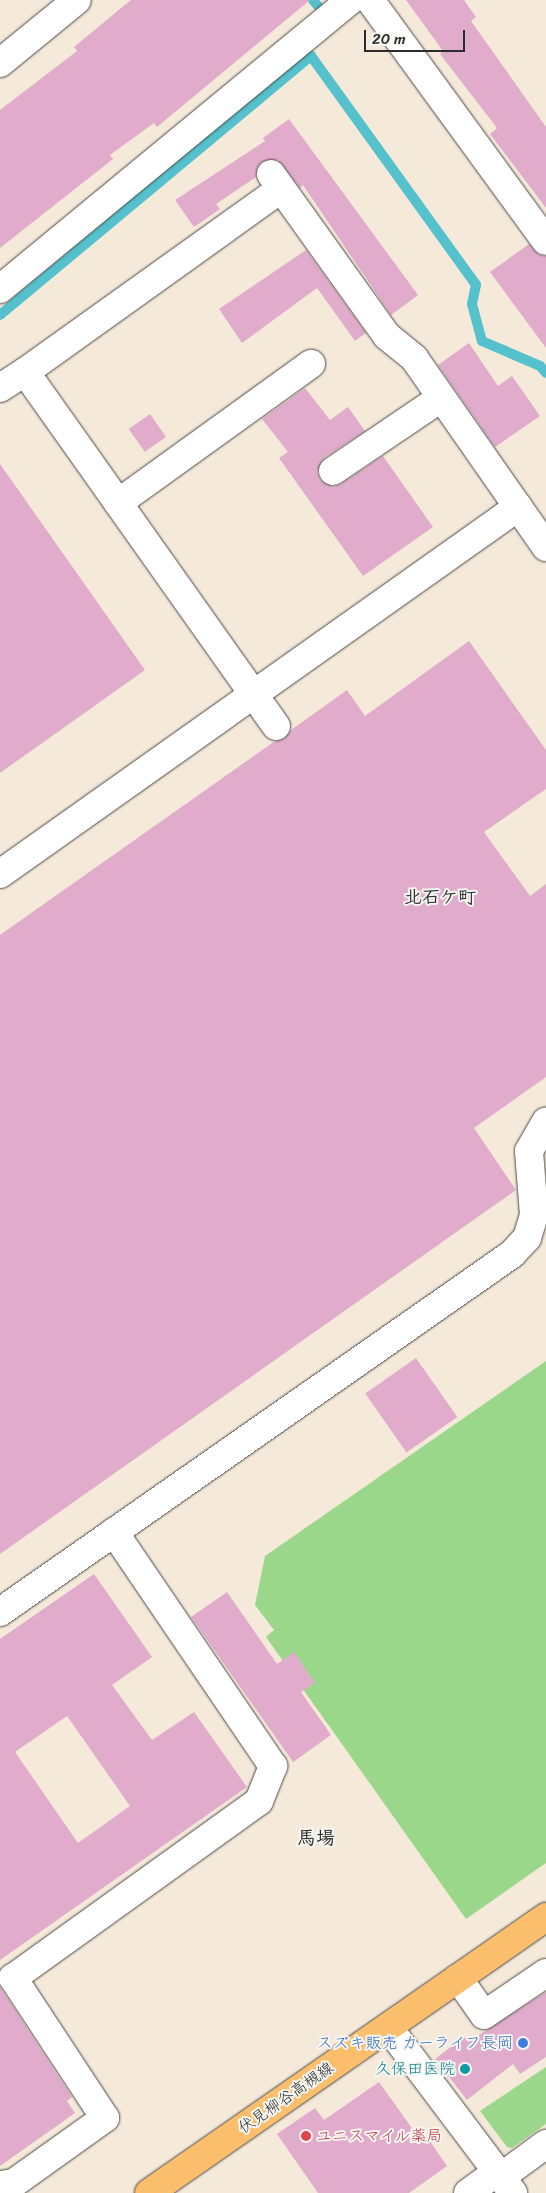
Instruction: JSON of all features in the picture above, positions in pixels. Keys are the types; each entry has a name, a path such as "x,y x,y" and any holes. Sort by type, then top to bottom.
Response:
{"main road":[{"name":"伏見柳谷高槻線","path":"149,2193 546,1917"}],"street":[{"path":"0,63 77,0"},
{"path":"370,0 546,241"},
{"path":"0,289 338,4"},
{"path":"0,388 24,372 276,181 387,336 414,358 546,547"},
{"path":"118,503 311,364"},
{"path":"24,372 276,726"},
{"path":"334,471 441,398"},
{"path":"0,874 518,507"},
{"path":"0,1612 512,1254 538,1231 529,1151 546,1122"},
{"path":"0,2185 14,2183 106,2118 13,1978 259,1801 273,1766 114,1532"},
{"path":"458,1978 484,2015 546,1973"},
{"path":"388,2027 504,2181"},
{"path":"468,2193 504,2181 546,2144"}],"green space":[{"path":"546,1361 546,1863 466,1919 266,1637 274,1630 255,1605 265,1556"},
{"path":"546,2067 546,2124 512,2148 507,2147 480,2111"}],"building":[{"path":"131,0 310,0 157,127 154,123 110,155 113,159 0,248 0,110 77,51 74,47"},
{"path":"406,0 464,0 476,17 471,21 546,127 546,208 490,134 497,128 440,54 443,51"},
{"path":"289,119 418,295 391,315 303,185 300,188 278,160 262,162 257,168 256,177 216,204 220,209 194,227 175,200 265,141 263,138"},
{"path":"529,244 539,255 546,256 546,348 490,272"},
{"path":"306,250 366,333 355,341 317,288 242,343 219,309"},
{"path":"469,343 498,386 512,376 540,416 495,447 438,365"},
{"path":"305,388 330,420 348,407 365,431 324,458 317,472 320,480 334,487 383,456 433,527 363,576 279,458 288,452 262,419"},
{"path":"150,414 166,437 145,452 129,429"},
{"path":"0,464 145,670 0,773"},
{"path":"469,641 546,750 546,789 484,832 530,896 546,884 546,1077 474,1128 516,1190 0,1554 0,935 275,741 285,738 291,730 347,690 365,716"},
{"path":"416,1358 457,1417 407,1453 365,1394"},
{"path":"94,1574 152,1657 112,1685 152,1740 194,1712 247,1787 0,1960 0,1639","holes":["67,1716 130,1806 78,1843 15,1752"]},
{"path":"227,1592 277,1664 294,1652 315,1683 301,1692 331,1735 293,1762 191,1617"},
{"path":"0,1987 72,2097 67,2101 75,2113 0,2166"},
{"path":"546,1992 546,2057 520,2074 513,2064 467,2100 435,2059 464,2037 468,2042"},
{"path":"379,2082 419,2138 425,2134 447,2166 409,2193 318,2193 277,2134 315,2108 324,2120"}],"waterway":[{"path":"313,0 318,6"},
{"path":"0,315 311,56 476,285 472,304 482,341 540,366 546,373"}],"place":[{"name":"スズキ販売 カーライフ長岡","path":"523,2043"},
{"name":"久保田医院","path":"465,2069"},
{"name":"ユニスマイル薬局","path":"306,2136"}],"district":[{"name":"北石ケ町","path":"440,897"},
{"name":"馬場","path":"316,1838"}]}
